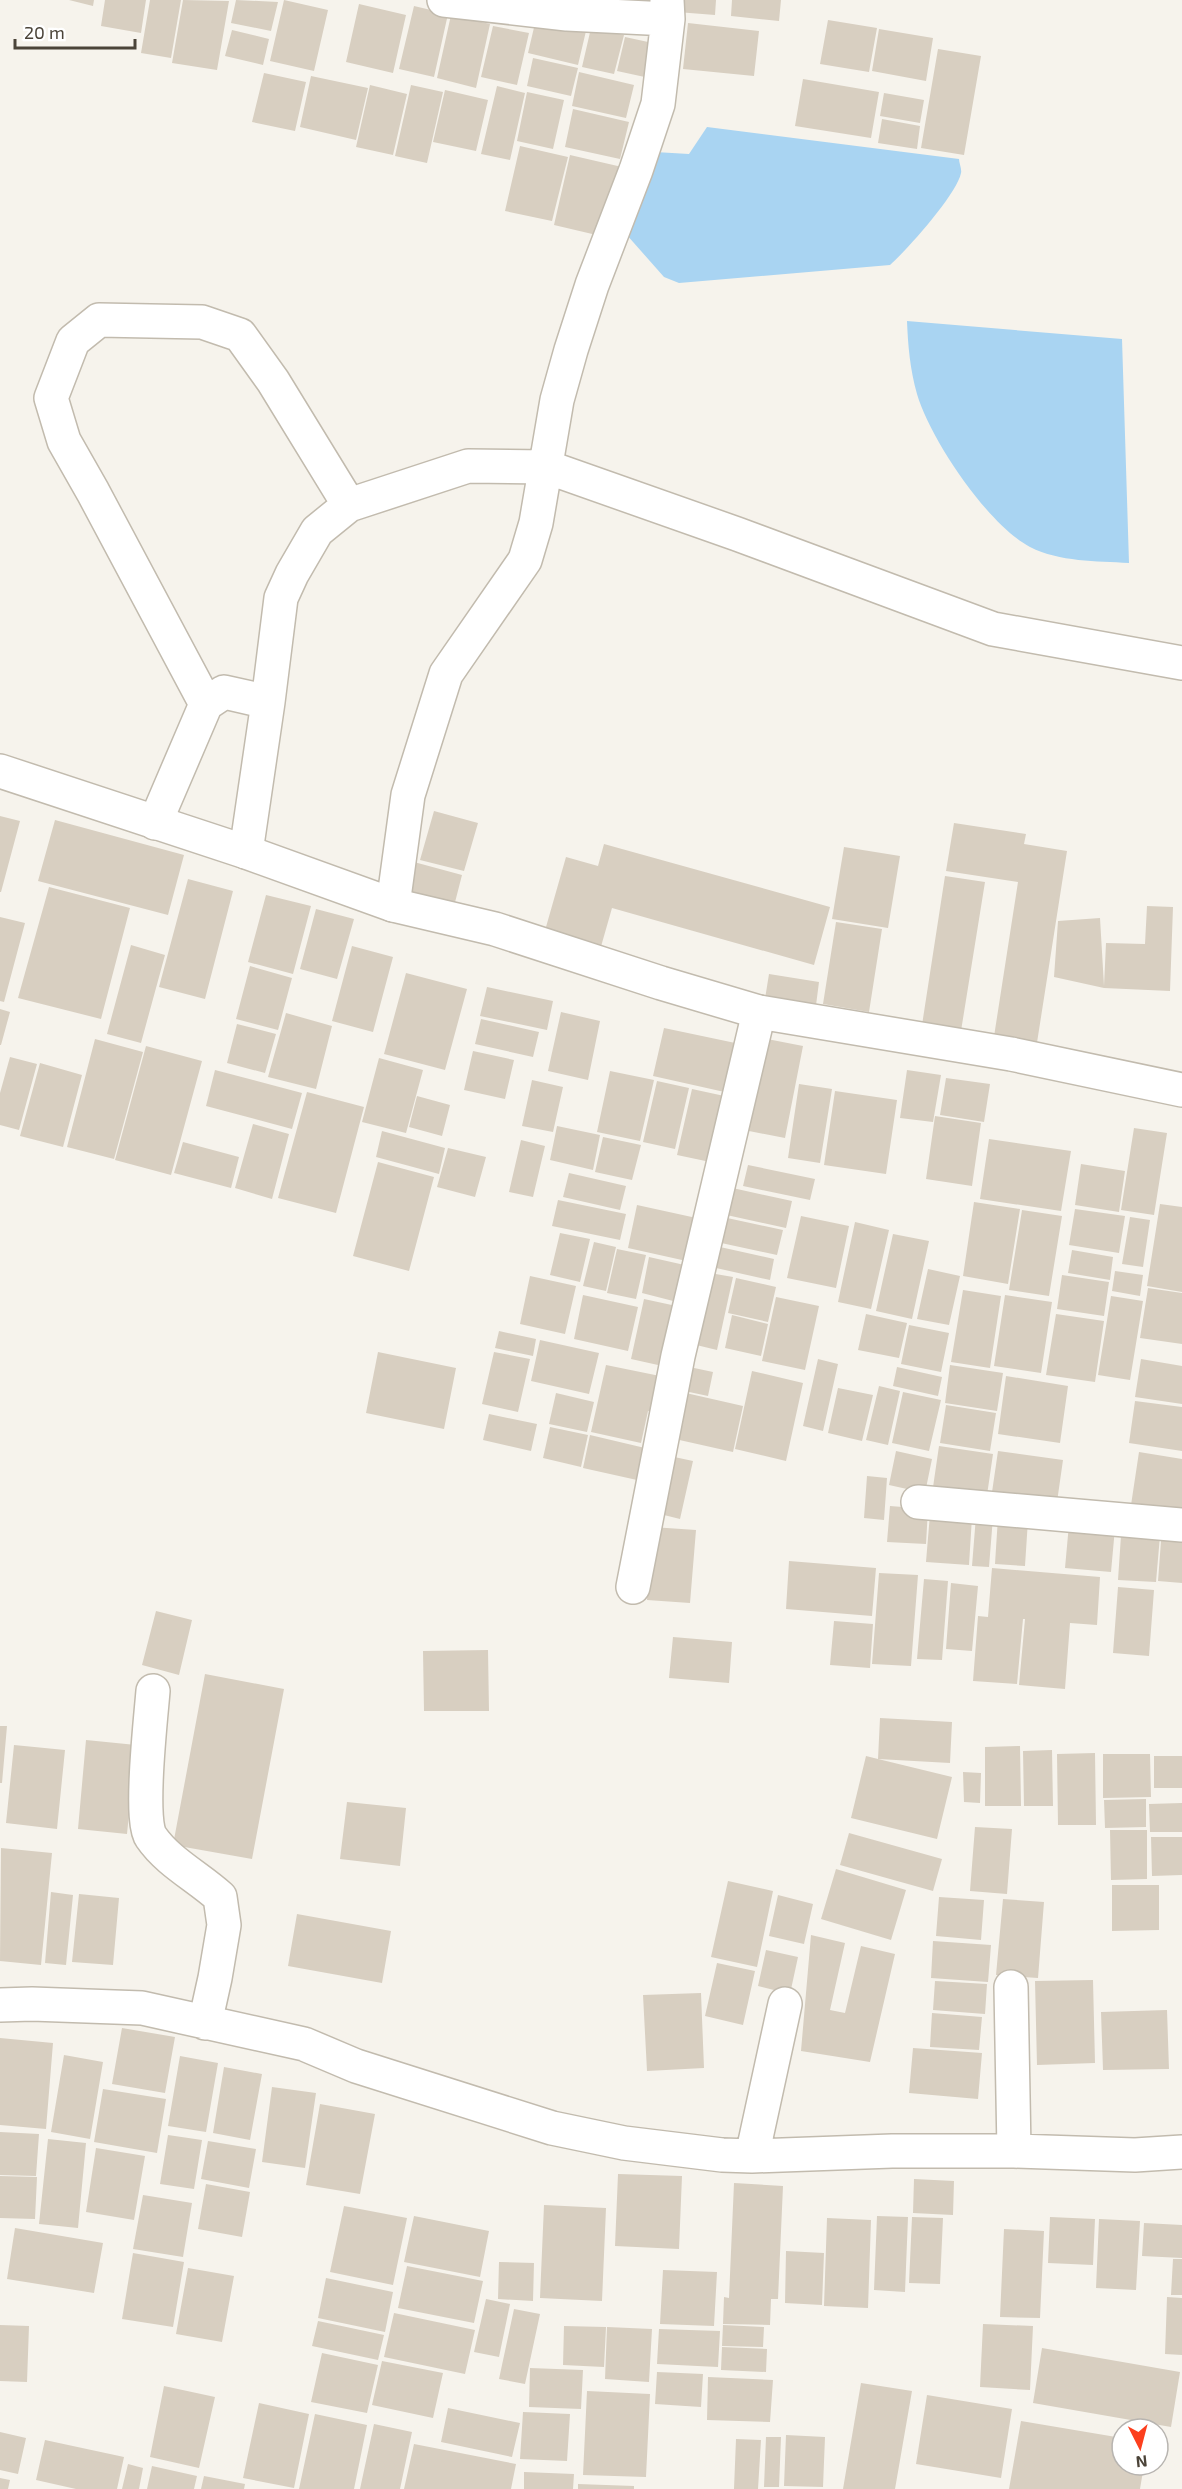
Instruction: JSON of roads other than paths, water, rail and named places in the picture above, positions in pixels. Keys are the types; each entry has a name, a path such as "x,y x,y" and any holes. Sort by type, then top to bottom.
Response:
{"street":[{"path":"393,905 408,795 446,674 525,560 536,523 557,400 571,350 592,285 636,170 658,104 668,10 567,14 444,0"},
{"path":"206,704 64,441 51,398 73,341 99,320 202,322 240,335 273,381 349,505"},
{"path":"246,852 281,597 317,531 349,505 468,466 547,467 737,534 993,629 1182,663"},
{"path":"155,823 206,704 224,692 268,702"},
{"path":"0,771 246,852 393,905 495,929 759,1012 1011,1054 1182,1090"},
{"path":"633,1587 678,1356 759,1012"},
{"path":"918,1502 1182,1525"},
{"path":"153,1691 145,1795 149,1835 166,1855 220,1897 224,1925 209,2003"},
{"path":"1011,1987 1014,2151"},
{"path":"0,2005 142,2008 209,2003 356,2066 552,2128 624,2143 722,2155 752,2156 892,2151 1014,2151 1135,2155 1182,2152"},
{"path":"752,2156 784,2004"}],"water":[{"path":"707,127 959,159 961,173 951,194 941,207 919,235 890,265 679,283 664,277 626,234 655,152 689,154"},
{"path":"907,321 1122,339 1129,563 1053,556 1030,547 996,520 979,501 947,456 924,413 913,376"}]}
